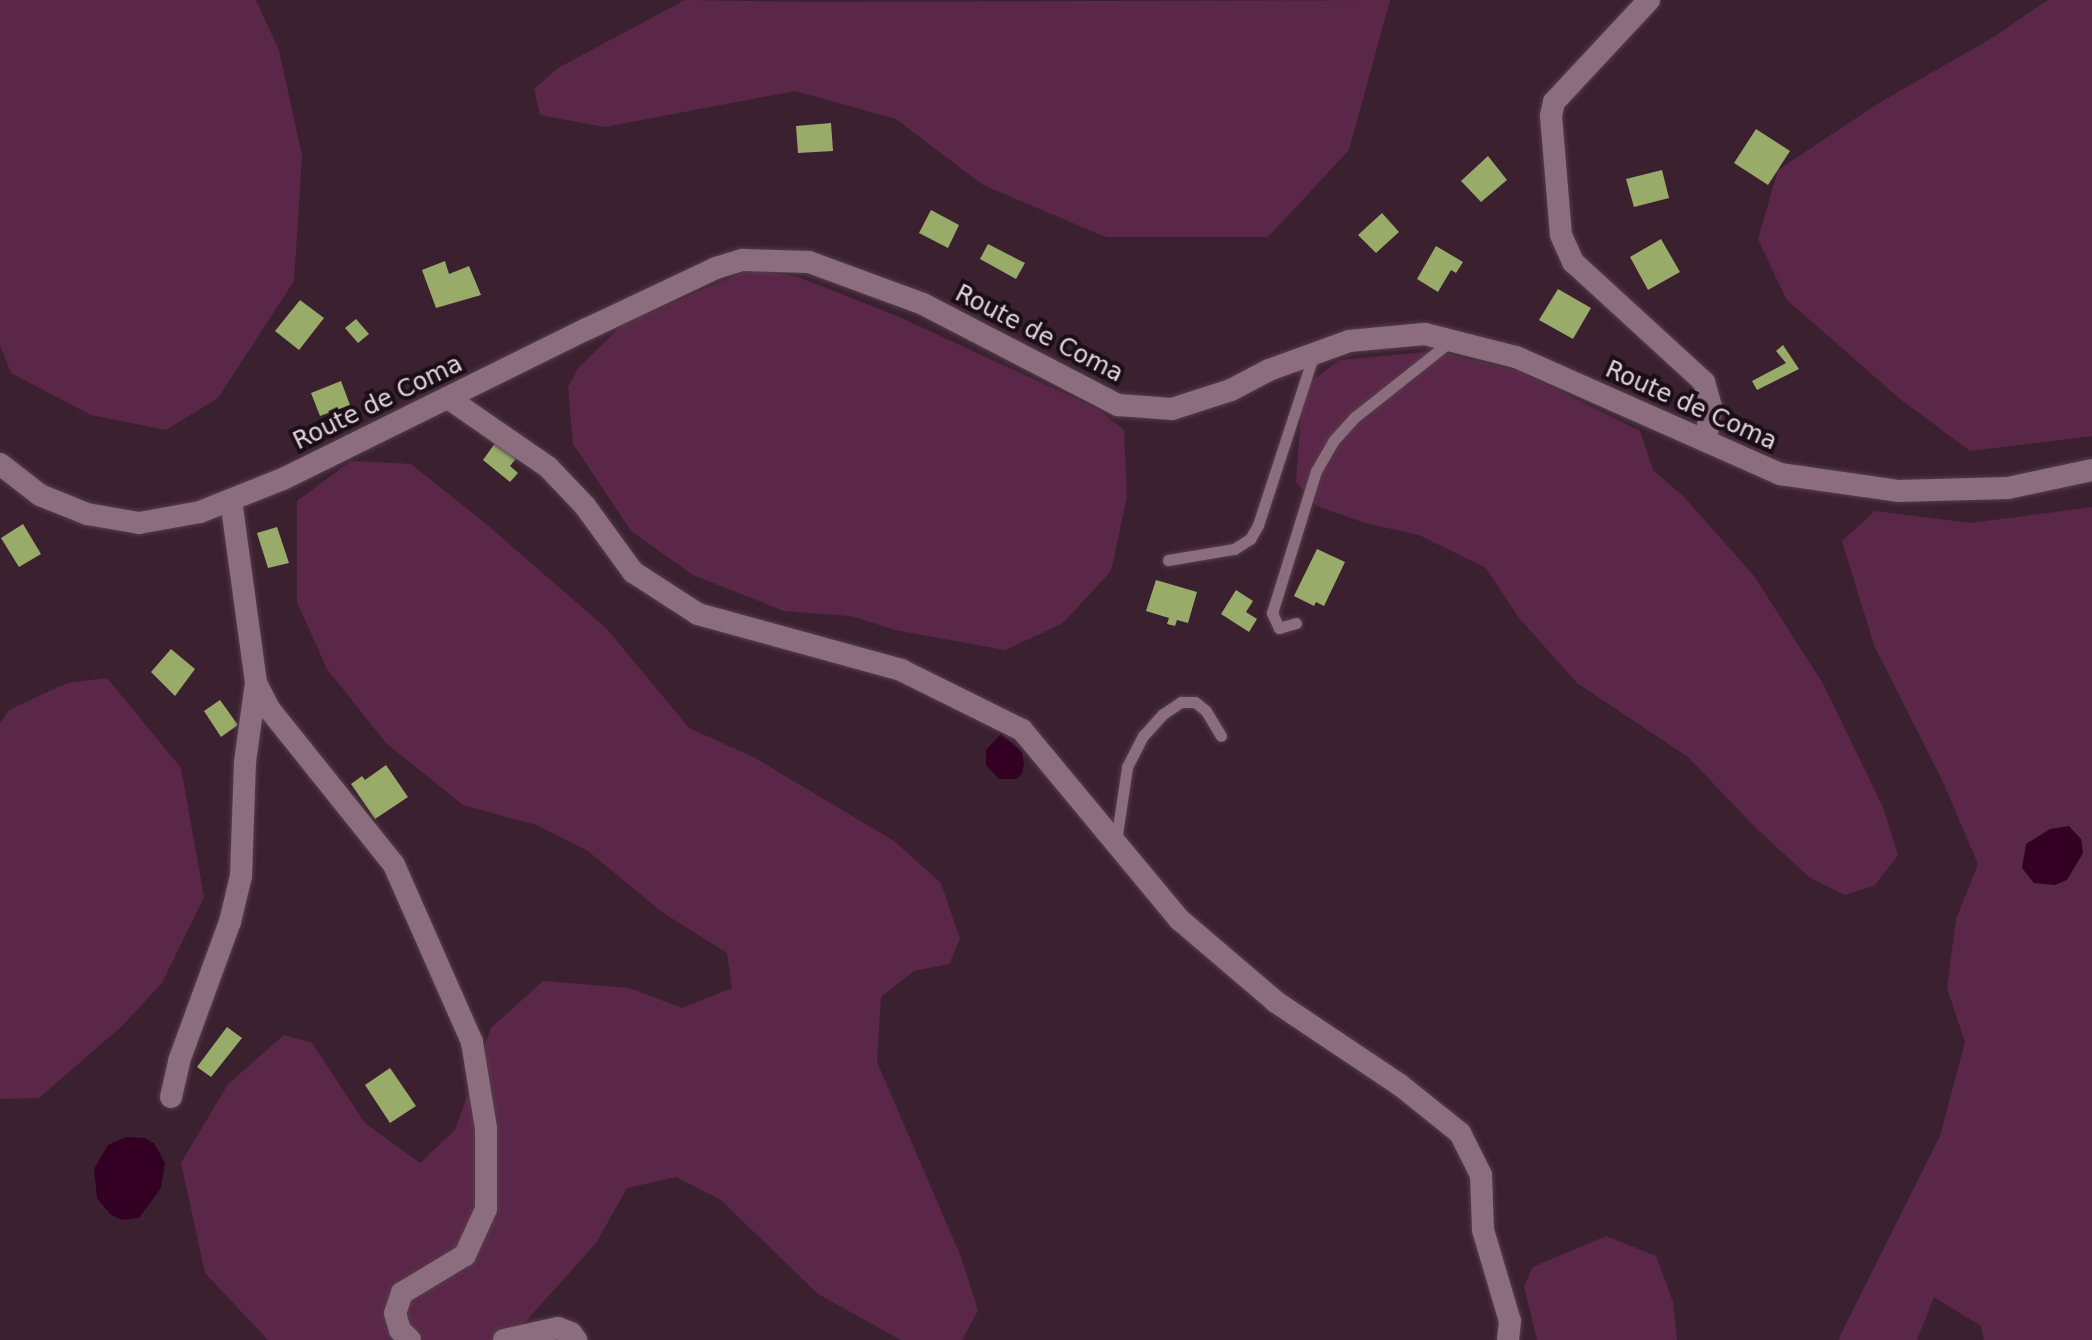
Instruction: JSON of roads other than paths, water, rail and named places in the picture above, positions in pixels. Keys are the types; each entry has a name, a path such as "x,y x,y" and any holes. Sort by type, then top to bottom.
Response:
{"street":[{"path":"1649,0 1554,102 1551,116 1561,235 1573,262 1704,382 1711,407 1706,440"},
{"name":"Route de Coma","path":"0,464 40,495 87,514 139,523 200,512 283,479 716,268 743,260 809,262 923,304 1118,405 1172,409 1231,390 1269,370 1349,341 1425,334 1516,357 1780,474 1898,491 2008,488 2092,470"},
{"path":"448,398 548,467 585,506 633,572 698,614 901,670 1022,730 1180,920 1276,1002 1400,1085 1460,1133 1481,1175 1483,1230 1510,1321 1508,1340"},
{"path":"171,1097 179,1061 230,922 241,876 245,762 256,683 231,500"},
{"path":"256,683 270,710 394,865 472,1042 486,1128 486,1209 465,1255 402,1293 395,1313 400,1330 410,1340"},
{"path":"504,1340 558,1328 571,1333 576,1340"}],"lane":[{"path":"1296,623 1279,628 1272,613 1316,471 1334,440 1355,417 1451,341"},
{"path":"1168,560 1234,549 1250,539 1258,525 1314,354"},
{"path":"1116,842 1127,767 1143,736 1163,714 1181,702 1195,702 1206,711 1221,736"}]}
